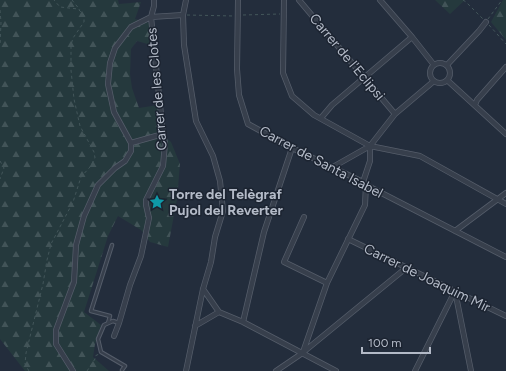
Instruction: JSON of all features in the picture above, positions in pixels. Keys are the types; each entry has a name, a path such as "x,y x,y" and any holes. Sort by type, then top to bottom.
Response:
{"street":[{"name":"Carrer de les Clotes","path":"114,336 141,256 149,218 146,200 163,166 165,143 151,17 154,0"},
{"path":"186,0 183,15 184,45 196,121 213,156 220,181 223,211 215,236 211,262 203,289 186,371"},
{"name":"Carrer de Santa Isabel","path":"238,0 237,69 239,95 248,124 506,258"},
{"path":"284,0 283,73 292,96 314,115 370,146 420,156 506,204"},
{"name":"Carrer de l'Eclipsi","path":"299,0 395,114"},
{"path":"380,0 434,65"},
{"path":"73,371 56,344 56,330 74,282 76,245 84,216 98,185 115,168 125,161 131,151 131,143 114,112 108,84 110,63 115,48 131,27 151,17 183,15"},
{"path":"447,65 486,22"},
{"path":"321,118 332,105 412,37"},
{"path":"441,63 447,65 450,74 447,80 442,83 434,81 430,76 430,72 434,65 441,63"},
{"path":"475,105 477,100 506,67"},
{"path":"447,80 506,134"},
{"path":"331,168 370,146 395,114 434,81"},
{"path":"131,143 163,134"},
{"path":"302,353 327,283 365,205 364,184 370,160 370,146"},
{"path":"243,322 264,232 292,148"},
{"path":"455,231 506,193"},
{"path":"304,217 284,262 327,283"},
{"name":"Carrer de Joaquim Mir","path":"348,239 506,316"},
{"path":"276,371 302,353 406,268"},
{"path":"203,289 219,312 243,322 336,371"},
{"path":"415,371 455,291"},
{"path":"455,291 471,371"},
{"path":"195,326 219,312"}],"lane":[{"path":"108,323 110,316 92,311 112,245"},
{"path":"119,323 113,321 104,325 98,338 101,352 125,366 122,370"}],"path":[{"path":"54,0 60,7 78,9 84,15"},
{"path":"29,371 25,364 26,353 51,244 73,202 81,177 90,167 95,158 94,152 80,126 74,99 71,70 71,45 73,38 84,22 84,15 72,0"},
{"path":"463,0 506,44"},
{"path":"486,22 502,0"},
{"path":"0,10 0,46"},
{"path":"0,161 4,168 0,179"},
{"path":"87,371 96,356 101,352"}],"green space":[{"path":"0,0 118,0 119,4 141,2 135,19 149,23 151,45 137,41 131,49 130,74 132,88 139,108 158,105 160,133 171,142 180,164 177,199 168,247 150,242 141,230 118,216 108,236 84,312 101,325 95,344 93,357 109,371 25,371 0,339"},
{"path":"435,0 465,0 450,14"},
{"path":"503,0 506,0 506,40 491,22"}],"place":[{"name":"Torre del Telègraf Pujol del Reverter","path":"157,202"}]}
